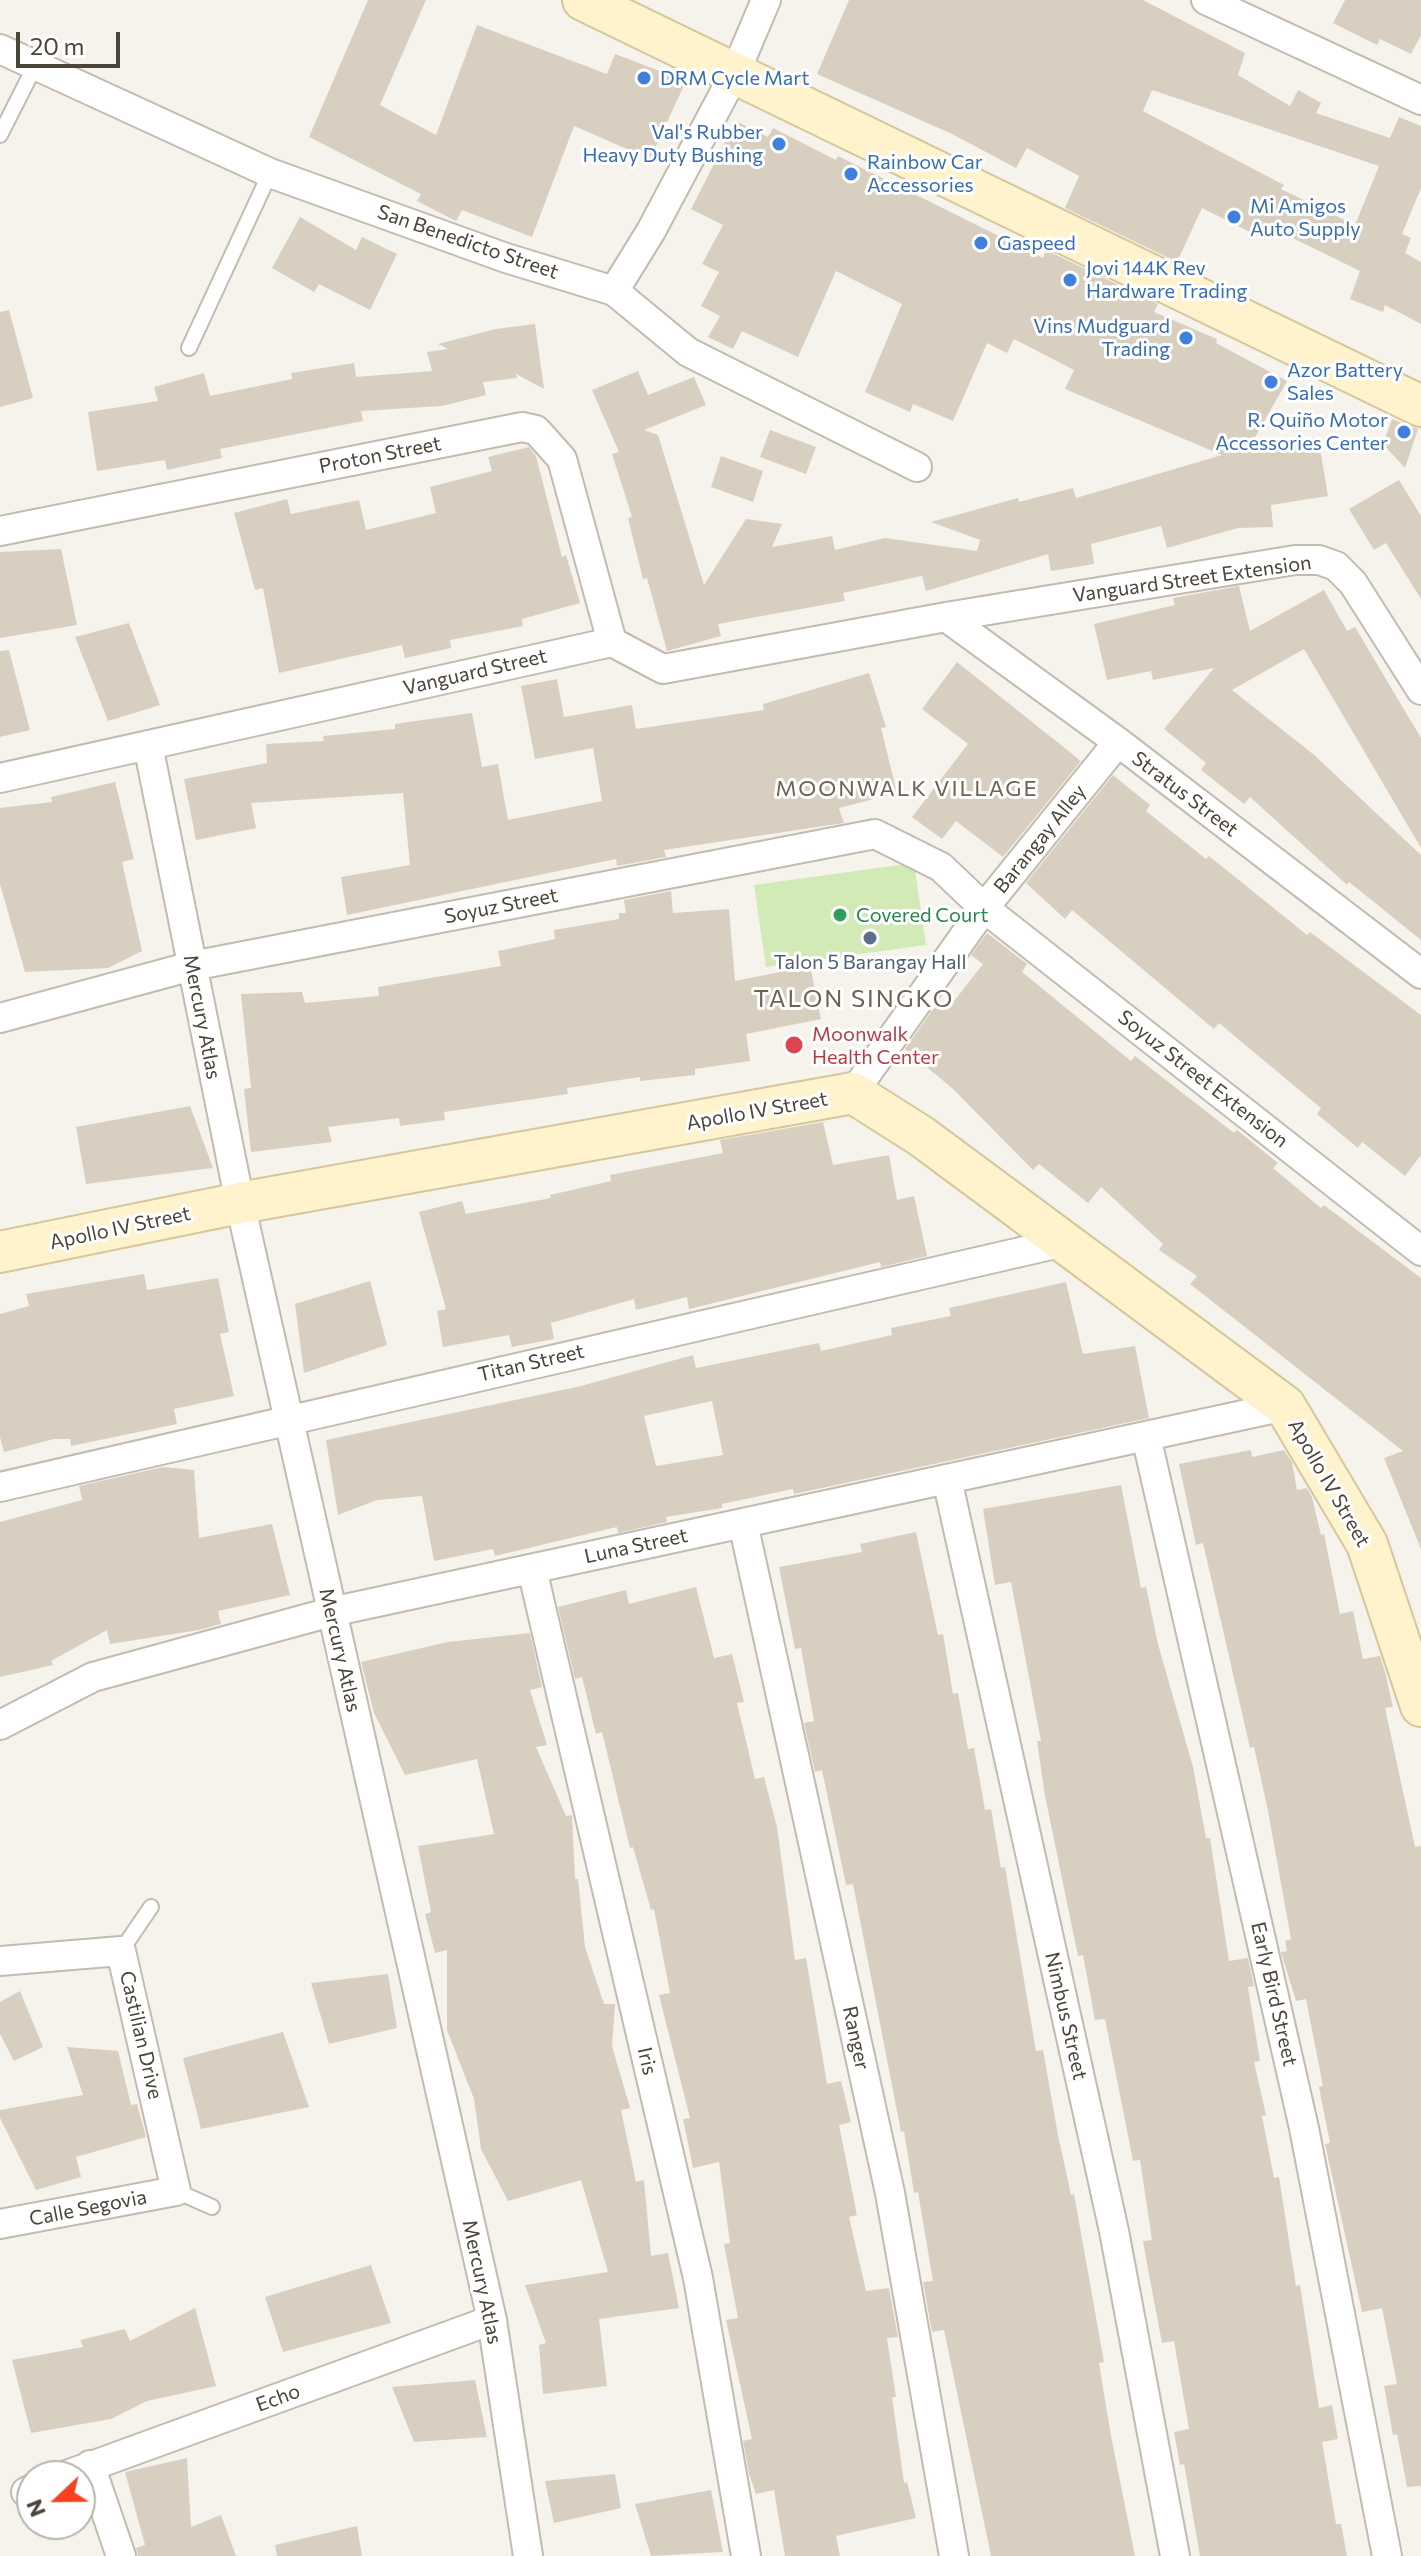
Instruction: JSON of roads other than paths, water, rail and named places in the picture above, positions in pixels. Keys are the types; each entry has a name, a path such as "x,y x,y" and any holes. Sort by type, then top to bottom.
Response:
{"street":[{"path":"583,0 1421,406"},
{"path":"614,291 651,231 735,73 766,0"},
{"path":"1206,0 1421,100"},
{"name":"San Benedicto Street","path":"0,49 270,173 506,258 614,291 688,352 917,467"},
{"name":"Proton Street","path":"0,531 522,427 536,430 562,459 612,642"},
{"name":"Vanguard Street Extension","path":"946,617 1295,560 1319,560 1336,566 1353,583 1421,690"},
{"path":"612,642 663,669 946,617"},
{"name":"Stratus Street","path":"946,617 1118,742 1421,974"},
{"name":"Vanguard Street","path":"0,778 612,642"},
{"name":"Barangay Alley","path":"853,1093 984,908 1118,742"},
{"name":"Mercury Atlas","path":"148,745 240,1203 492,2320 528,2556"},
{"name":"Soyuz Street","path":"0,1018 192,966 875,834 941,867 984,908"},
{"name":"Soyuz Street Extension","path":"984,908 1421,1251"},
{"name":"Apollo IV Street","path":"0,1252 240,1203 853,1093 921,1136 1285,1406 1367,1544 1418,1683"},
{"name":"Titan Street","path":"0,1487 288,1418 1064,1242"},
{"name":"Luna Street","path":"0,1725 93,1677 331,1612 1285,1406"},
{"name":"Early Bird Street","path":"1146,1436 1304,2128 1387,2556"},
{"name":"Nimbus Street","path":"947,1479 1114,2231 1175,2556"},
{"name":"Ranger","path":"743,1523 890,2193 954,2556"},
{"name":"Iris","path":"532,1569 698,2278 746,2556"},
{"name":"Castilian Drive","path":"0,1961 121,1951 176,2191"},
{"name":"Calle Segovia","path":"0,2224 176,2191"},
{"name":"Echo","path":"96,2463 492,2320"},
{"path":"96,2483 121,2556"}],"lane":[{"path":"0,135 35,66"},
{"path":"189,348 270,173"},
{"path":"121,1951 151,1907"},
{"path":"176,2191 212,2207"}],"place":[{"name":"DRM Cycle Mart","path":"644,78"},
{"name":"Val's Rubber Heavy Duty Bushing","path":"779,144"},
{"name":"Rainbow Car Accessories","path":"851,174"},
{"name":"Mi Amigos Auto Supply","path":"1234,217"},
{"name":"Gaspeed","path":"981,243"},
{"name":"Jovi 144K Rev Hardware Trading","path":"1070,280"},
{"name":"Vins Mudguard Trading","path":"1186,338"},
{"name":"Azor Battery Sales","path":"1271,382"},
{"name":"R. Quiño Motor Accessories Center","path":"1404,432"},
{"name":"Covered Court","path":"840,915"},
{"name":"Talon 5 Barangay Hall","path":"870,938"},
{"name":"Moonwalk Health Center","path":"794,1045"}],"district":[{"name":"MOONWALK VILLAGE","path":"907,789"},
{"name":"TALON SINGKO","path":"854,999"}]}
